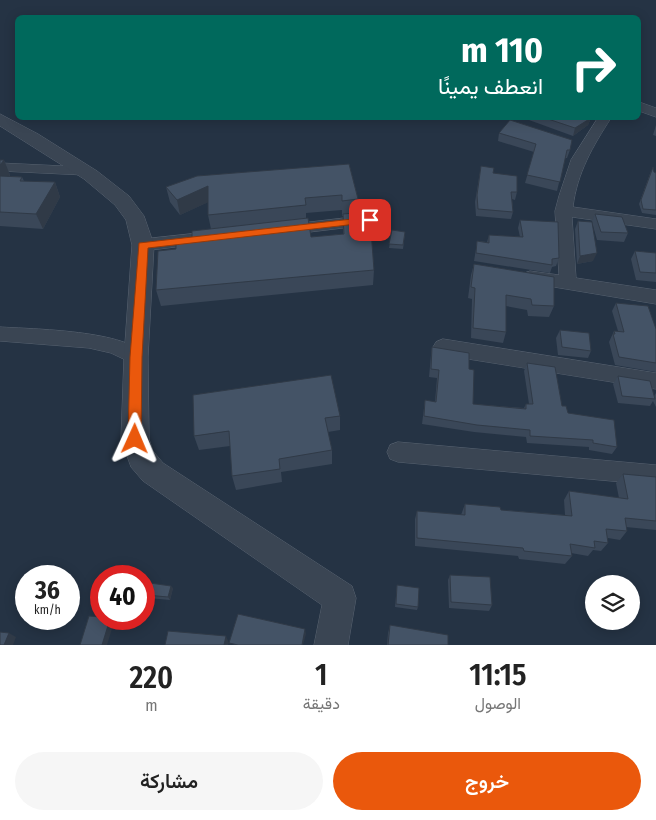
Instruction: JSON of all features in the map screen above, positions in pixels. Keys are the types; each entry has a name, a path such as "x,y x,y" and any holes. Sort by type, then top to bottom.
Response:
{"street":[{"path":"641,107 656,113"},
{"path":"0,119 84,171 112,192 132,211 143,245 136,357 135,439 141,458 153,472 340,598 331,645"},
{"path":"568,283 563,211 580,145 602,120"},
{"path":"0,167 84,171"},
{"path":"563,211 656,224"},
{"path":"271,231 370,220"},
{"path":"143,245 232,235"},
{"path":"508,274 656,297"},
{"path":"0,334 89,341 115,346 136,357"},
{"path":"443,347 656,381"},
{"path":"398,452 656,475"}],"building":[{"path":"510,120 572,140 570,150 567,150 560,182 527,175 536,144 499,133"},
{"path":"551,120 588,120 575,128"},
{"path":"349,164 358,199 342,201 342,195 305,198 306,205 208,215 208,186 177,200 166,187 197,176"},
{"path":"481,166 494,168 493,173 517,176 517,192 511,192 513,212 478,209 477,195"},
{"path":"653,167 656,173 656,210 643,209 641,200"},
{"path":"0,176 22,177 20,181 55,182 36,214 0,212"},
{"path":"354,213 351,215 370,217 374,270 156,290 158,251 176,249 176,241 192,240 192,231 308,218 311,237 344,234 343,214"},
{"path":"595,214 622,217 628,233 601,232"},
{"path":"520,220 558,222 559,258 552,259 552,265 476,253 477,241 489,243 489,235 523,237"},
{"path":"578,221 592,222 597,253 580,256"},
{"path":"392,230 405,232 403,245 389,244"},
{"path":"635,251 656,253 656,273 640,272"},
{"path":"474,264 554,277 554,306 532,305 531,299 506,295 506,332 473,328 475,288 471,287"},
{"path":"616,303 648,306 656,329 656,363 619,357 613,334 615,334 614,331 624,332"},
{"path":"560,330 589,333 591,351 562,347"},
{"path":"432,347 469,353 469,369 474,370 473,404 526,409 526,404 533,404 527,363 555,367 562,406 566,406 568,413 614,420 617,447 593,443 593,440 530,436 530,430 477,425 424,416 425,400 436,402 439,370 431,369"},
{"path":"331,375 340,416 325,418 332,450 279,459 280,469 232,476 229,431 194,436 193,395"},
{"path":"618,376 650,381 655,399 622,396"},
{"path":"623,474 656,477 656,521 625,518 627,531 606,529 608,543 594,541 595,548 570,544 572,556 524,551 523,548 417,538 417,511 465,515 465,504 500,507 501,510 572,516 569,491 628,499"},
{"path":"450,575 490,577 492,605 451,602"},
{"path":"155,584 171,586 168,597 155,596"},
{"path":"397,585 419,588 418,607 396,604"},
{"path":"238,614 305,629 302,645 238,645 229,643"},
{"path":"90,616 90,630 107,630 102,645 80,645"},
{"path":"390,625 448,635 448,645 388,645"},
{"path":"168,631 226,636 224,645 165,645"},
{"path":"0,632 9,633 4,645 0,645"}],"route":[{"path":"135,439 136,357 143,245 370,220"}]}
